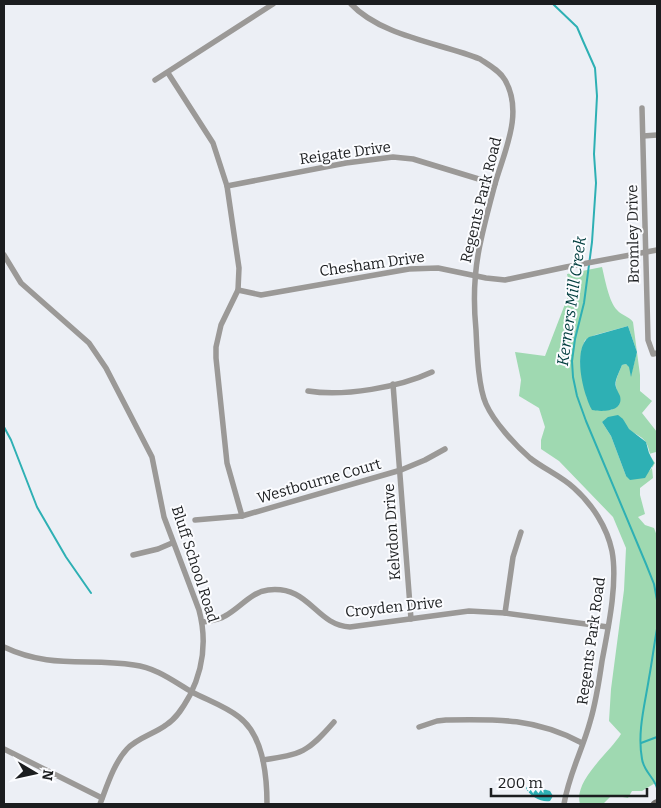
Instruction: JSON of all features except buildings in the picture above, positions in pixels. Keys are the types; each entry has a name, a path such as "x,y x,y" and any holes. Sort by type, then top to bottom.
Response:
{"street":[{"path":"155,80 273,4"},
{"name":"Regents Park Road","path":"351,4 375,24 480,59 493,67 505,80 511,98 511,132 480,240 474,276 475,327 480,375 486,403 501,427 523,452 574,487 598,517 610,543 613,559 613,588 608,627 591,720 567,785 564,804"},
{"path":"168,73 213,143 226,186 240,268 238,290 218,336 216,358 227,463 242,516"},
{"name":"Bromley Drive","path":"642,108 648,340 653,354 657,354"},
{"path":"644,136 657,135"},
{"name":"Reigate Drive","path":"226,186 346,163 393,157 413,159 495,184"},
{"name":"Chesham Drive","path":"238,290 261,294 409,269 438,268 474,276 505,280 657,250"},
{"name":"Bluff School Road","path":"4,255 14,273 29,291 81,335 98,354 152,457 164,517 172,543 200,610 203,622 203,659 201,669 184,705 169,724 131,745 119,761 101,801"},
{"path":"308,391 323,394 349,393 393,384 432,372"},
{"name":"Kelvdon Drive","path":"393,384 411,619"},
{"name":"Westbourne Court","path":"194,520 242,516 400,470 425,460 444,448"},
{"path":"505,613 513,557 521,532"},
{"path":"133,555 158,549 172,543"},
{"name":"Croyden Drive","path":"203,622 225,617 255,594 273,590 297,594 330,621 343,627 469,612 505,613 608,627"},
{"path":"4,648 35,659 58,662 133,664 154,669 191,692 232,713 248,726 255,737 263,760 267,804"},
{"path":"419,726 446,720 510,720 554,730 582,744"},
{"path":"263,760 293,755 307,749 316,743 334,722"},
{"path":"4,749 101,801"}],"green space":[{"path":"602,267 614,306 633,322 637,352 640,375 640,391 652,401 642,413 657,432 656,452 650,454 645,441 627,428 623,419 602,422 611,436 626,476 648,472 652,468 653,478 640,488 645,514 638,517 645,525 654,528 657,536 657,782 642,791 632,791 628,798 612,795 603,804 580,804 579,795 587,776 621,734 609,721 611,689 624,590 626,548 613,517 559,461 541,449 541,440 545,427 539,408 519,396 521,380 515,352 545,356 570,291 567,274","holes":["628,326 637,352 631,375 630,367 626,364 622,365 616,383 619,405 611,410 587,399 580,363 585,340 595,335"]},
{"path":"651,456 655,463 652,468"}],"water":[{"path":"628,326 637,352 631,377 629,367 626,364 622,365 617,377 616,389 620,396 619,405 606,411 592,410 585,394 581,372 581,351 584,343 589,337"},
{"path":"618,415 629,429 646,442 654,463 645,478 630,480 626,476 611,436 602,422 608,417"},
{"path":"529,785 550,791 553,796 550,801 543,801 533,796 526,788"}],"waterway":[{"name":"Kerners Mill Creek","path":"553,4 577,27 595,68 597,96 594,154 596,183 592,242 584,303 575,339 572,361 573,377 577,396 586,421 654,584 657,600"},
{"path":"4,427 11,440 37,507 66,557 91,593"},
{"name":"Kerners Mill Creek","path":"657,629 640,739 643,764 657,788"},
{"path":"641,743 657,737"}]}
